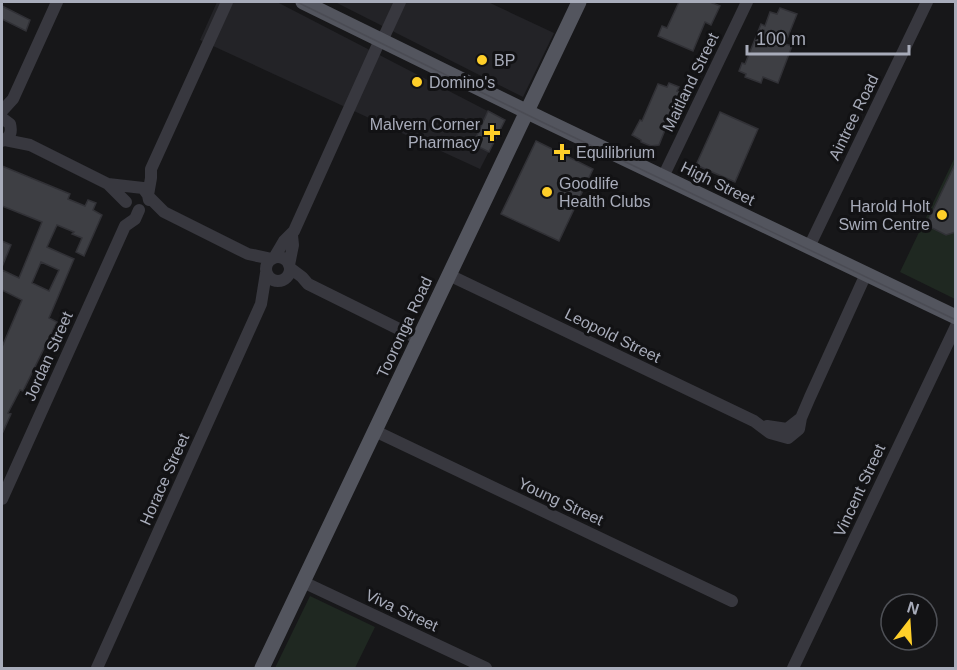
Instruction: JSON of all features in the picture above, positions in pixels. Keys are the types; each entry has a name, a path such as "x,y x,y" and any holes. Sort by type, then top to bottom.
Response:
{"main road":[{"name":"High Street","path":"303,2 956,317"},
{"name":"Tooronga Road","path":"262,669 579,2"}],"street":[{"path":"2,111 13,99 57,2"},
{"path":"145,203 151,168 226,2"},
{"path":"266,272 267,264 284,241 292,235 400,2"},
{"name":"Maitland Street","path":"663,177 747,2"},
{"name":"Aintree Road","path":"809,247 927,2"},
{"path":"3,140 10,135 7,123 14,109 13,99"},
{"path":"7,123 30,145"},
{"path":"3,140 30,145 108,184 132,209 145,203"},
{"path":"127,203 126,194 151,168"},
{"path":"108,184 143,188 145,203"},
{"name":"Jordan Street","path":"125,226 127,203"},
{"path":"145,203 248,254 283,258 286,273"},
{"name":"Jordan Street","path":"2,499 125,226 135,219 145,203"},
{"path":"248,254 272,280 286,273 293,245 292,235"},
{"name":"Horace Street","path":"96,669 261,304 266,272"},
{"path":"286,273 419,339"},
{"name":"Horace Street","path":"261,304 269,297 286,273"},
{"name":"Leopold Street","path":"449,275 762,425 787,434 801,418 866,274"},
{"name":"Vincent Street","path":"793,669 956,326"},
{"name":"Young Street","path":"375,431 732,601"},
{"name":"Viva Street","path":"303,582 486,669"}],"shaded area":[{"path":"217,2 277,2 505,120 480,169 200,40"},
{"path":"335,2 488,2 554,33 523,97"},
{"name":"Harold Holt Swim Centre","path":"955,157 955,299 900,272"},
{"path":"310,596 375,627 355,668 275,668"}],"building":[{"path":"679,2 710,2 720,6 711,25 705,22 693,51 658,36 662,26 667,28"},
{"path":"2,6 30,20 26,31 2,19"},
{"path":"780,8 797,14 785,44 792,46 778,83 763,77 761,83 745,77 746,74 739,71 742,63 745,64 761,24 765,26 770,12 777,14"},
{"path":"669,83 679,87 677,91 683,93 677,108 674,107 659,145 651,146 632,135 640,120 642,121 658,84 667,87"},
{"name":"Malvern Corner Pharmacy","path":"488,111 505,120 489,152 473,144"},
{"path":"720,112 758,129 735,182 696,165"},
{"name":"Goodlife Health Clubs","path":"536,141 593,169 559,241 501,214"},
{"path":"956,162 956,232 946,235 926,225"},
{"path":"2,166 70,194 68,199 85,206 88,200 96,203 93,210 102,215 84,256 76,252 82,238 57,225 47,247 74,259 49,318 57,322 23,391 20,390 8,413 11,414 2,434 2,347 22,300 2,290 2,270 19,278 42,222 2,206","holes":["41,262 59,270 49,291 32,283"]},
{"path":"2,241 11,245 2,267"}],"tram line":[{"path":"297,2 956,320"}],"place":[{"name":"BP","path":"482,60"},
{"name":"Domino's","path":"417,82"},
{"name":"Malvern Corner Pharmacy","path":"492,133"},
{"name":"Equilibrium","path":"562,152"},
{"name":"Goodlife Health Clubs","path":"547,192"},
{"name":"Harold Holt Swim Centre","path":"942,215"}]}
